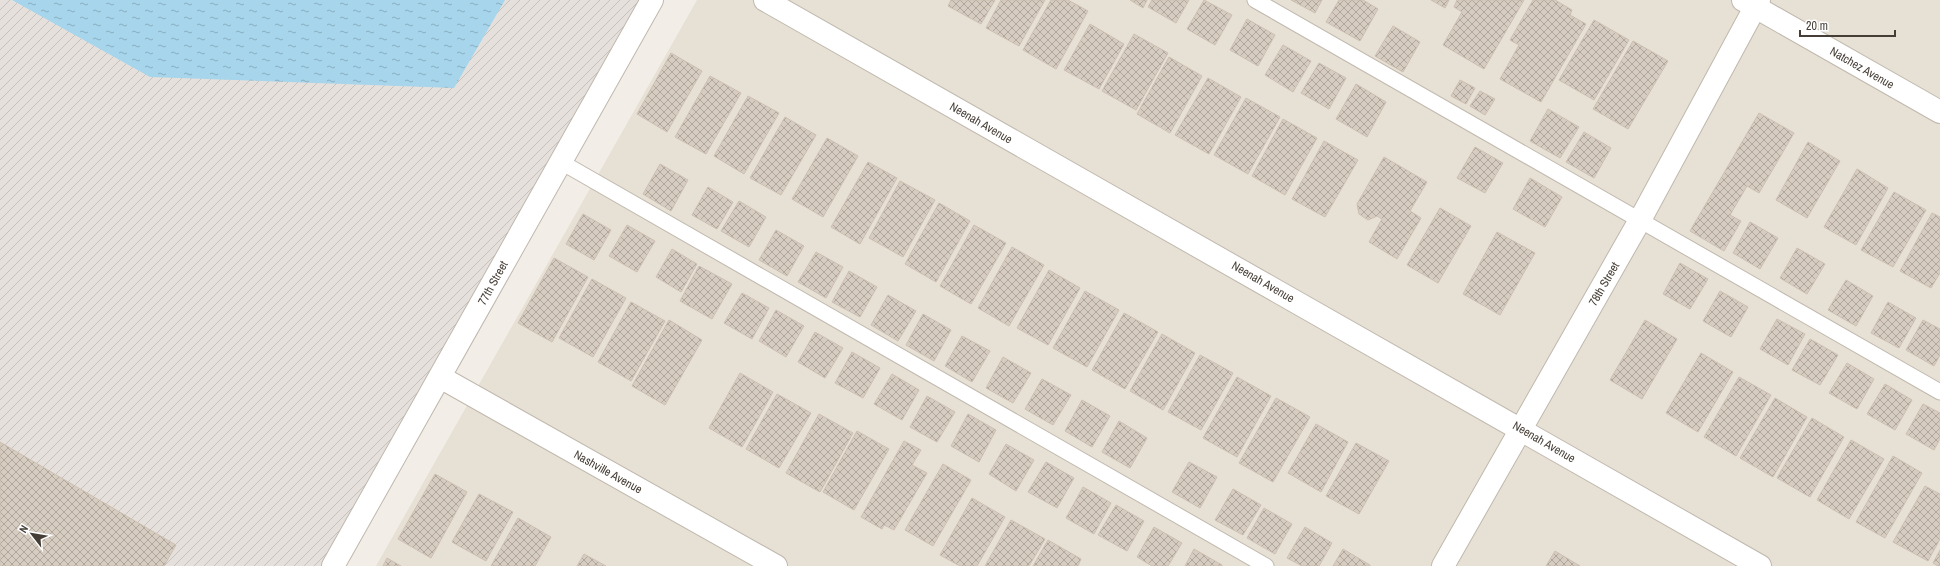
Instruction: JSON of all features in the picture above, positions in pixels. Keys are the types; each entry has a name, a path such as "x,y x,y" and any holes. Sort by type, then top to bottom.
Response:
{"street":[{"name":"77th Street","path":"333,566 652,0"},
{"name":"Neenah Avenue","path":"765,0 1760,566"},
{"name":"78th Street","path":"1443,566 1640,220 1752,2"},
{"name":"Natchez Avenue","path":"1752,2 1940,112"},
{"name":"Nashville Avenue","path":"440,377 776,566"}],"lane":[{"path":"1255,0 1940,392"},
{"path":"561,162 1266,566"}],"shaded area":[{"path":"0,0 644,0 323,566 0,566"},
{"path":"697,0 1940,0 1940,566 376,566"}],"water":[{"path":"12,0 505,0 454,88 150,77"}],"building":[{"path":"951,0 995,0 981,24 948,6"},
{"path":"1001,0 1045,0 1019,46 986,28"},
{"path":"1051,0 1068,0 1088,11 1056,69 1023,50"},
{"path":"1130,0 1147,0 1143,8"},
{"path":"1152,0 1189,0 1176,23 1148,7"},
{"path":"1204,0 1232,15 1215,45 1187,29"},
{"path":"1291,0 1322,0 1315,13"},
{"path":"1339,0 1363,0 1378,9 1360,41 1326,22"},
{"path":"1431,0 1449,0 1445,8"},
{"path":"1457,0 1524,0 1484,69 1443,45 1462,12 1454,7"},
{"path":"1533,0 1555,0 1572,10 1570,15 1586,24 1541,102 1500,79 1519,45 1510,40"},
{"path":"1247,19 1275,35 1258,66 1230,50"},
{"path":"1594,20 1629,40 1594,100 1559,80"},
{"path":"1090,24 1124,44 1099,89 1064,70"},
{"path":"1393,26 1420,42 1403,72 1375,56"},
{"path":"1134,34 1168,53 1136,110 1102,91"},
{"path":"1633,41 1668,61 1628,129 1593,109"},
{"path":"1283,45 1311,61 1293,92 1265,75"},
{"path":"671,53 702,71 667,132 637,114"},
{"path":"1169,57 1202,76 1170,133 1137,114"},
{"path":"1319,63 1346,78 1329,109 1301,93"},
{"path":"710,76 741,93 706,154 675,137"},
{"path":"1208,78 1241,97 1209,154 1175,135"},
{"path":"1460,80 1475,88 1466,104 1451,96"},
{"path":"1356,84 1386,102 1367,137 1336,119"},
{"path":"1480,91 1495,99 1485,115 1470,106"},
{"path":"748,96 779,113 744,174 714,156"},
{"path":"1246,98 1280,117 1248,174 1214,155"},
{"path":"1548,109 1579,127 1560,158 1530,141"},
{"path":"1759,113 1794,133 1759,193 1747,186 1730,215 1741,221 1724,251 1690,231"},
{"path":"785,117 816,135 781,195 750,178"},
{"path":"1283,119 1317,138 1285,195 1252,176"},
{"path":"1584,132 1611,148 1594,178 1566,162"},
{"path":"827,138 858,156 823,217 792,199"},
{"path":"1324,141 1358,160 1325,217 1292,199"},
{"path":"1808,142 1840,161 1807,218 1776,200"},
{"path":"1475,147 1503,163 1485,193 1457,178"},
{"path":"1384,157 1427,182 1410,211 1421,218 1397,259 1369,242 1382,219 1377,216 1368,220 1359,214 1357,204"},
{"path":"868,162 897,178 860,244 831,227"},
{"path":"660,164 688,180 671,211 643,194"},
{"path":"1857,169 1888,188 1856,245 1824,227"},
{"path":"1530,178 1562,197 1545,227 1513,209"},
{"path":"900,181 935,200 903,257 869,238"},
{"path":"708,187 733,202 717,229 692,215"},
{"path":"1894,192 1926,210 1893,267 1861,250"},
{"path":"739,201 766,217 749,247 721,231"},
{"path":"939,203 970,221 936,282 905,264"},
{"path":"1440,208 1471,226 1438,283 1407,265"},
{"path":"1932,213 1940,217 1940,273 1931,288 1900,271"},
{"path":"583,214 611,230 594,260 566,244"},
{"path":"1750,222 1778,238 1760,269 1733,253"},
{"path":"627,225 655,241 637,272 609,256"},
{"path":"974,225 1006,243 971,304 940,286"},
{"path":"776,230 804,246 787,276 759,260"},
{"path":"1497,232 1535,253 1500,315 1463,294"},
{"path":"1012,247 1044,265 1009,326 978,308"},
{"path":"1797,248 1825,264 1807,294 1780,278"},
{"path":"672,249 697,264 681,292 656,277"},
{"path":"816,252 843,267 826,298 798,282"},
{"path":"554,258 588,277 552,342 518,323"},
{"path":"1680,263 1708,279 1690,309 1663,294"},
{"path":"699,266 732,284 712,319 680,301"},
{"path":"1049,270 1080,288 1048,345 1017,328"},
{"path":"849,271 877,287 860,317 832,302"},
{"path":"592,279 626,298 593,357 559,338"},
{"path":"1846,280 1873,296 1856,326 1828,310"},
{"path":"1085,291 1119,310 1087,367 1053,348"},
{"path":"1720,291 1748,307 1731,337 1703,321"},
{"path":"742,293 769,308 752,339 724,323"},
{"path":"888,295 916,311 898,341 871,325"},
{"path":"631,302 665,321 631,381 598,362"},
{"path":"1888,302 1916,318 1899,348 1871,333"},
{"path":"776,310 804,326 786,357 759,341"},
{"path":"1124,313 1158,332 1125,389 1092,370"},
{"path":"923,314 951,330 934,361 906,345"},
{"path":"1777,319 1805,334 1788,365 1760,349"},
{"path":"669,320 702,340 665,405 632,386"},
{"path":"1645,320 1677,339 1642,399 1610,380"},
{"path":"1923,320 1940,329 1940,355 1934,366 1906,350"},
{"path":"815,332 843,348 825,378 798,362"},
{"path":"1162,334 1195,353 1163,410 1130,391"},
{"path":"962,336 990,351 972,382 945,366"},
{"path":"1810,339 1838,355 1820,385 1792,370"},
{"path":"852,352 880,368 863,398 835,383"},
{"path":"1701,353 1733,372 1698,432 1666,413"},
{"path":"1200,355 1233,373 1201,430 1168,412"},
{"path":"1003,357 1031,373 1013,403 986,388"},
{"path":"1847,363 1874,379 1857,409 1829,393"},
{"path":"740,373 773,392 742,447 709,428"},
{"path":"892,374 919,390 902,420 874,404"},
{"path":"1237,377 1271,396 1237,457 1203,438"},
{"path":"1739,377 1771,395 1736,456 1704,437"},
{"path":"1042,379 1071,395 1053,425 1025,409"},
{"path":"1885,384 1912,400 1895,430 1867,414"},
{"path":"777,394 811,413 779,468 746,449"},
{"path":"927,396 955,412 937,442 910,427"},
{"path":"1276,398 1310,417 1273,482 1239,463"},
{"path":"1775,398 1807,417 1773,477 1740,458"},
{"path":"1082,400 1110,416 1092,447 1065,431"},
{"path":"1923,404 1940,413 1940,439 1934,450 1906,434"},
{"path":"819,414 853,433 820,492 786,473"},
{"path":"968,414 996,430 979,462 951,446"},
{"path":"1812,418 1844,437 1810,497 1777,478"},
{"path":"1119,421 1147,438 1130,468 1102,452"},
{"path":"1316,424 1348,442 1321,492 1288,473"},
{"path":"857,431 889,449 854,510 823,492"},
{"path":"1851,440 1884,459 1849,519 1817,500"},
{"path":"904,441 921,450 912,465 927,473 894,530 884,525 882,529 861,517"},
{"path":"0,442 176,545 164,566 0,566"},
{"path":"1356,443 1389,461 1359,514 1326,496"},
{"path":"1006,444 1034,460 1016,491 989,474"},
{"path":"1893,456 1922,473 1885,538 1856,522"},
{"path":"1046,462 1074,478 1057,508 1028,492"},
{"path":"1189,462 1217,477 1200,508 1172,492"},
{"path":"943,464 971,480 933,546 905,530"},
{"path":"435,474 467,492 431,558 398,539"},
{"path":"1925,486 1940,494 1940,539 1928,561 1893,542"},
{"path":"1083,487 1111,503 1094,534 1066,518"},
{"path":"1233,489 1261,505 1243,535 1215,520"},
{"path":"479,494 513,512 486,561 452,542"},
{"path":"972,498 1005,517 977,566 960,566 940,555"},
{"path":"1116,505 1144,521 1127,551 1098,535"},
{"path":"1264,508 1292,524 1275,554 1247,538"},
{"path":"518,518 551,537 535,566 491,566"},
{"path":"1011,520 1045,539 1029,566 985,566"},
{"path":"1154,527 1182,543 1168,566 1152,566 1137,557"},
{"path":"1305,527 1332,543 1319,566 1302,566 1287,558"},
{"path":"1048,540 1081,559 1078,566 1033,566"},
{"path":"1194,549 1222,565 1222,566 1185,566"},
{"path":"1343,549 1370,565 1370,566 1333,566"},
{"path":"1940,550 1940,566 1938,566 1933,563"},
{"path":"1555,551 1580,566 1546,566"},
{"path":"584,554 606,566 577,566"},
{"path":"387,558 401,566 383,566"}]}
